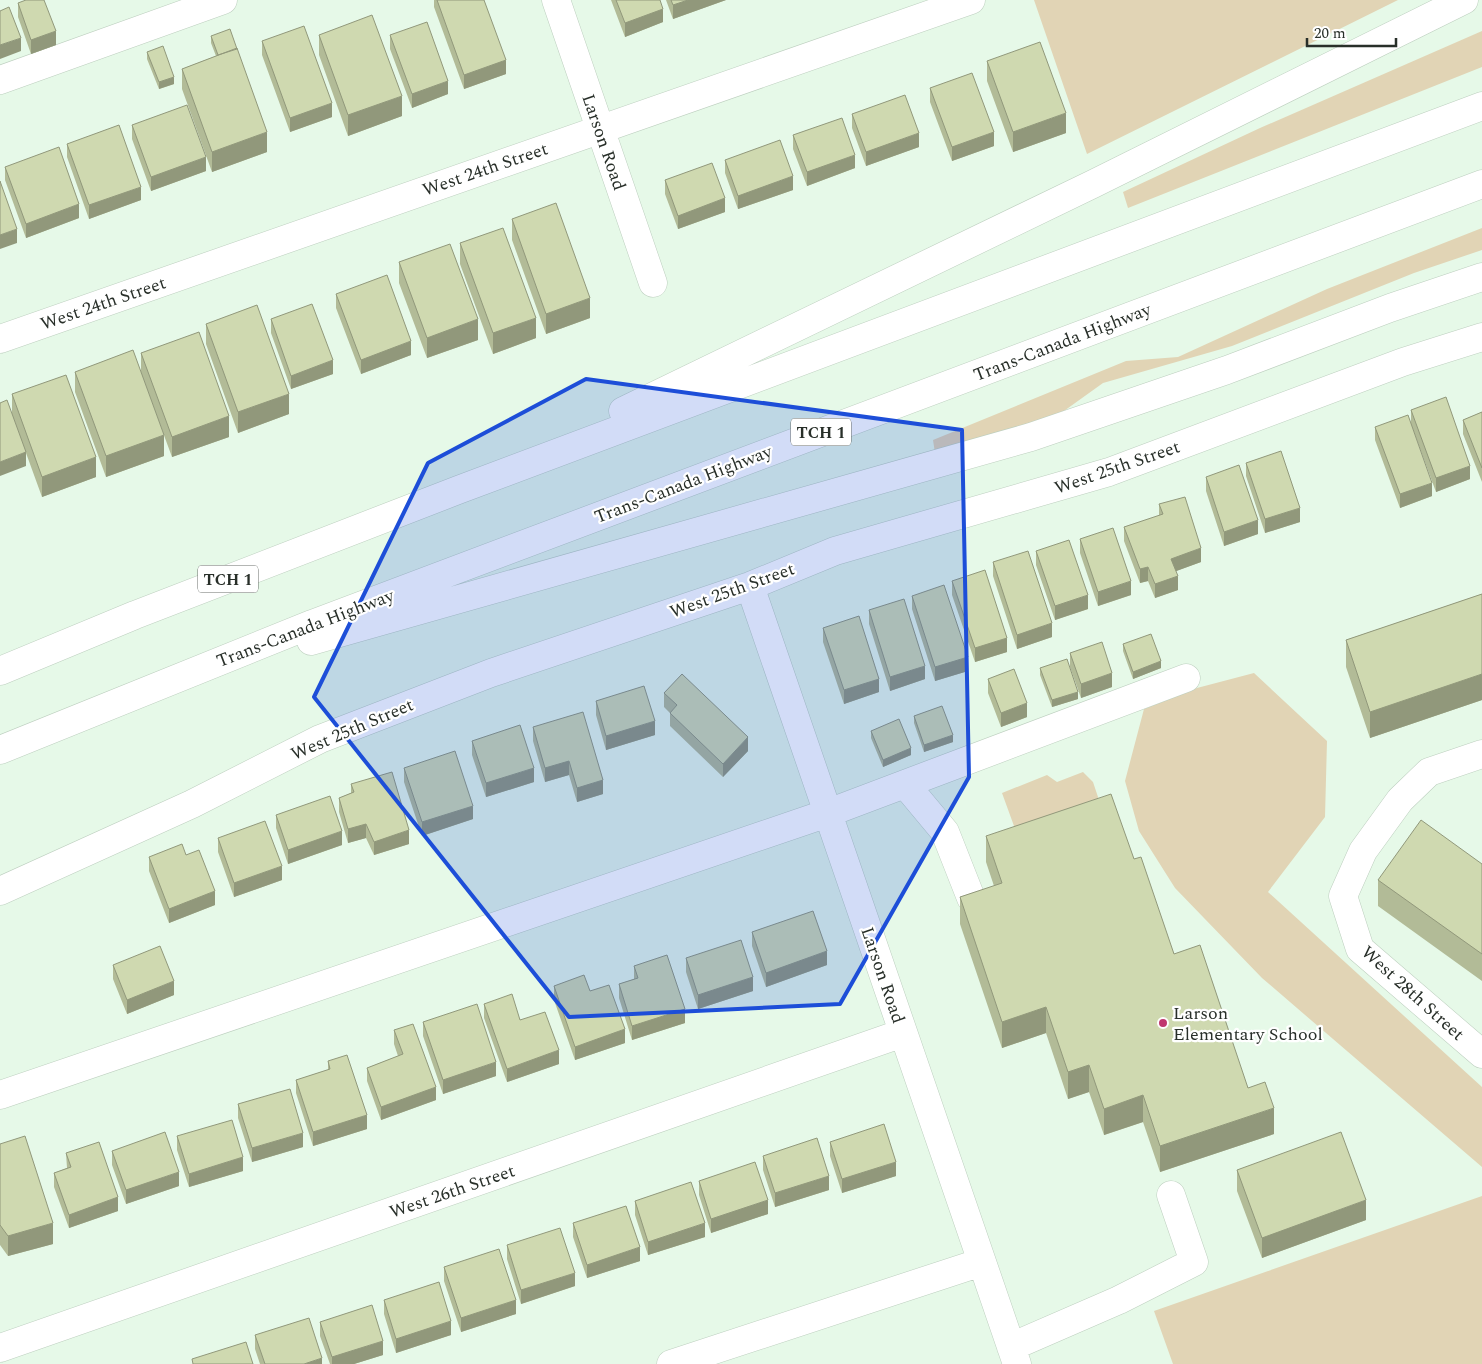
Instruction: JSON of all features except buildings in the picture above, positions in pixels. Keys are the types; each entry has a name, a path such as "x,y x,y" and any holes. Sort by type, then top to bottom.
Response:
{"main road":[{"path":"0,80 223,0"},
{"name":"Larson Road","path":"556,0 653,283"},
{"name":"West 24th Street","path":"0,339 971,0"},
{"path":"458,490 918,269 1464,0"},
{"name":"TCH 1","path":"0,671 135,615 458,490 1482,106"},
{"name":"Trans-Canada Highway","path":"0,750 312,624 1482,184"},
{"path":"161,684 1031,437 1227,370 1390,308 1482,277"},
{"name":"West 25th Street","path":"0,891 192,804 320,739 491,673 750,586 835,551 1109,472 1404,362 1482,337"},
{"name":"Larson Road","path":"750,586 1014,1356"},
{"path":"0,1095 828,813 1186,678"},
{"name":"West 28th Street","path":"1482,754 1429,772 1400,800 1363,851 1343,896 1360,949 1482,1054"},
{"path":"905,784 945,832 971,898"},
{"name":"West 26th Street","path":"0,1348 903,1033"},
{"path":"1014,1356 1194,1262 1171,1195"},
{"path":"671,1364 982,1262"}],"highlighted area":[{"path":"586,379 962,430 969,777 840,1004 569,1017 314,697 428,463"}],"shaded area":[{"path":"1034,0 1398,0 1087,154"},
{"path":"1482,31 1482,67 1128,208 1123,192 1260,128"},
{"path":"1482,228 1482,250 1414,273 1232,346 1103,383 1050,421 935,453 933,440 1126,361 1178,357 1327,289"},
{"path":"1254,673 1327,741 1325,817 1268,892 1482,1087 1482,1167 1262,978 1175,888 1139,831 1125,781 1144,709 1197,688"},
{"path":"1083,772 1093,782 1102,809 1018,837 1002,793 1047,775 1057,782"},
{"path":"1482,1196 1482,1364 1173,1364 1154,1311"}],"place":[{"name":"Larson Elementary School","path":"1163,1023"}]}
